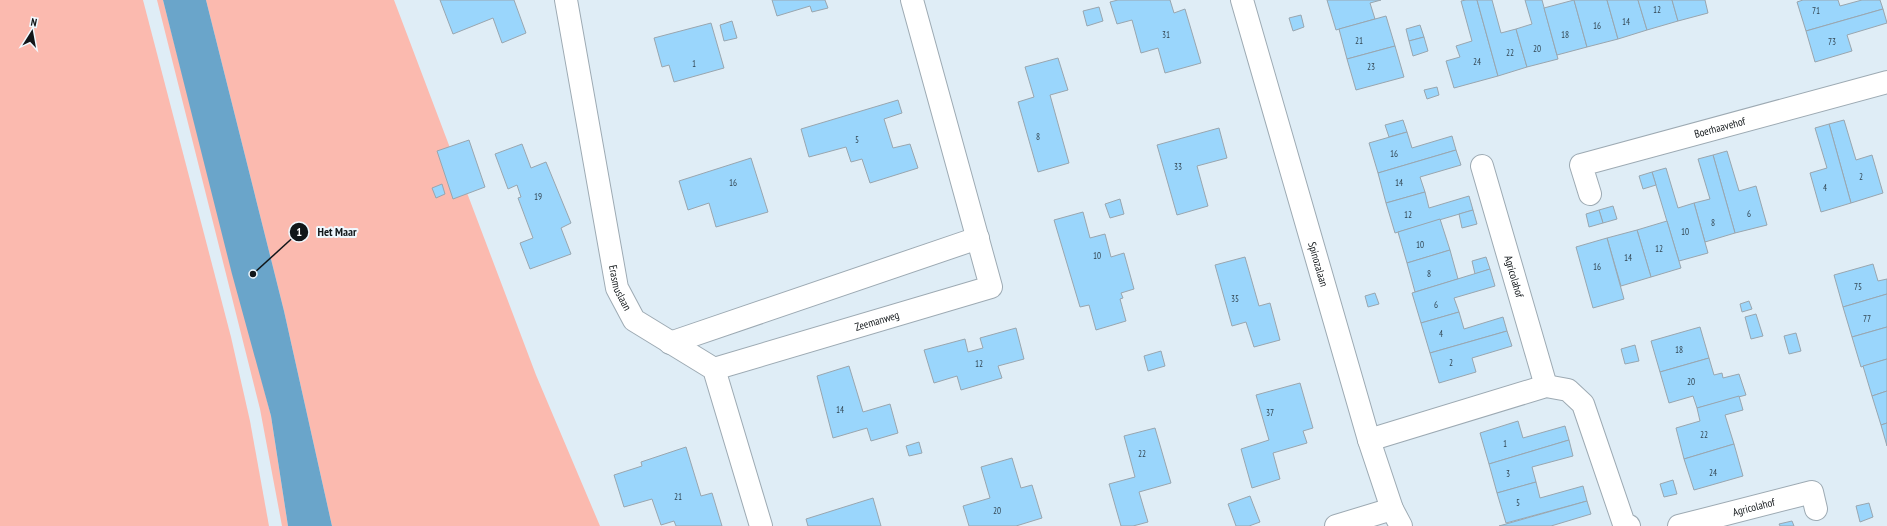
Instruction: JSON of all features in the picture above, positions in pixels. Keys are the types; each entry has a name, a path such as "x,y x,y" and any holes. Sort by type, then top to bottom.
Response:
{"street":[{"name":"Erasmuslaan","path":"566,0 618,288 634,320 714,369"},
{"name":"Zeemanweg","path":"714,369 991,287 912,0"},
{"name":"Spinozalaan","path":"1242,0 1369,440 1396,517"},
{"name":"Boerhaavehof","path":"1590,194 1582,165 1887,82"},
{"name":"Agricolahof","path":"1482,166 1546,386"},
{"path":"670,343 978,238"},
{"path":"714,369 761,526"},
{"path":"1369,440 1546,386 1568,390 1583,404 1624,524 1629,526"},
{"name":"Agricolahof","path":"1679,526 1812,492 1816,509"},
{"path":"1336,526 1396,517"}],"shaded area":[{"path":"0,0 143,0 231,337 250,421 269,526 0,526"},
{"path":"157,0 163,0 271,416 288,526 282,526 260,409"},
{"path":"206,0 394,0 536,375 600,526 332,526 284,311"}],"water":[{"path":"163,0 206,0 284,311 332,526 288,526 271,416 232,274"}],"building":[{"path":"440,0 514,0 526,33 502,43 493,18 453,34"},
{"path":"772,0 825,0 828,8 812,12 810,6 777,16"},
{"path":"1118,0 1170,0 1174,13 1185,9 1201,63 1165,73 1158,48 1141,53 1132,20 1117,24 1110,2"},
{"path":"1327,0 1381,0 1370,3 1375,19 1336,30"},
{"path":"1477,0 1498,76 1454,88 1446,61 1460,57 1456,46 1472,41 1461,1"},
{"path":"1477,0 1492,0 1501,33 1516,29 1527,67 1498,76"},
{"path":"1525,0 1542,0 1558,59 1527,67 1516,29 1532,24"},
{"path":"1574,0 1587,47 1557,55 1544,8"},
{"path":"1574,0 1607,0 1618,39 1587,47"},
{"path":"1607,0 1638,0 1647,30 1618,39"},
{"path":"1638,0 1672,0 1678,21 1647,30"},
{"path":"1672,0 1705,0 1708,13 1678,21"},
{"path":"1803,0 1838,0 1840,6 1862,0 1880,0 1883,9 1806,31 1797,2"},
{"path":"1099,7 1103,21 1087,26 1083,11"},
{"path":"1883,9 1887,23 1847,35 1852,51 1815,62 1806,31"},
{"path":"1301,15 1304,27 1293,31 1289,18"},
{"path":"1386,16 1395,46 1347,59 1339,29"},
{"path":"732,21 737,38 724,41 720,25"},
{"path":"711,23 724,68 674,82 669,65 662,67 654,38"},
{"path":"1420,25 1424,37 1409,41 1406,29"},
{"path":"1424,37 1428,51 1413,56 1409,41"},
{"path":"1395,46 1404,77 1356,90 1347,59"},
{"path":"1058,58 1068,90 1050,95 1069,163 1038,172 1018,102 1034,97 1025,67"},
{"path":"1437,87 1439,95 1427,99 1424,90"},
{"path":"898,100 902,113 884,119 893,148 910,144 918,168 870,183 862,159 851,162 846,147 809,157 801,129"},
{"path":"1403,120 1407,132 1389,137 1385,125"},
{"path":"1844,120 1856,160 1872,155 1883,193 1851,203 1829,124"},
{"path":"1829,124 1851,203 1821,212 1810,173 1827,168 1815,128"},
{"path":"1219,128 1227,158 1197,166 1208,206 1177,215 1157,145"},
{"path":"1407,132 1412,148 1452,136 1456,150 1378,173 1369,143"},
{"path":"469,140 485,187 453,199 437,151"},
{"path":"522,144 531,168 546,162 571,223 561,228 571,254 530,269 520,243 533,238 518,198 521,197 517,185 508,189 495,154"},
{"path":"1456,150 1461,165 1420,177 1425,192 1386,203 1378,173"},
{"path":"1727,151 1739,191 1756,186 1767,225 1735,233 1713,155"},
{"path":"1713,155 1735,233 1705,242 1694,203 1710,199 1698,159"},
{"path":"751,158 768,212 716,227 709,203 688,210 679,181"},
{"path":"1666,168 1678,208 1694,203 1708,253 1679,261 1652,172"},
{"path":"1652,172 1656,185 1643,189 1639,176"},
{"path":"442,184 445,194 436,198 432,188"},
{"path":"1425,192 1429,208 1469,196 1473,210 1395,233 1386,203"},
{"path":"1120,199 1124,214 1110,218 1105,204"},
{"path":"1613,206 1617,219 1603,223 1599,210"},
{"path":"1473,210 1477,224 1462,228 1459,214"},
{"path":"1599,210 1603,223 1589,227 1586,214"},
{"path":"1083,212 1090,238 1105,234 1111,257 1124,253 1134,289 1121,293 1123,298 1120,299 1126,321 1096,330 1089,305 1080,307 1054,220"},
{"path":"1440,219 1450,250 1407,263 1398,232"},
{"path":"1667,221 1681,268 1651,277 1637,230"},
{"path":"1637,230 1651,277 1621,286 1607,238"},
{"path":"1607,238 1624,299 1593,308 1576,247"},
{"path":"1450,250 1458,279 1415,292 1407,263"},
{"path":"1245,257 1259,306 1270,303 1280,340 1254,347 1246,322 1232,326 1215,265"},
{"path":"1486,257 1490,269 1475,274 1472,261"},
{"path":"1873,264 1878,281 1887,279 1887,294 1843,307 1834,275"},
{"path":"1490,269 1495,286 1454,298 1459,312 1421,323 1412,293"},
{"path":"1375,293 1379,304 1368,307 1365,296"},
{"path":"1887,294 1887,327 1852,337 1843,307"},
{"path":"1749,301 1752,309 1742,312 1740,304"},
{"path":"1459,312 1464,329 1503,317 1507,331 1430,353 1421,323"},
{"path":"1756,314 1763,336 1751,339 1745,317"},
{"path":"1700,327 1709,358 1660,372 1651,341"},
{"path":"1887,327 1887,359 1861,367 1852,337"},
{"path":"1016,328 1024,359 998,366 1002,378 961,390 957,376 934,383 924,350 965,339 968,352 983,348 980,338"},
{"path":"1507,331 1512,346 1472,358 1476,372 1439,383 1430,353"},
{"path":"1796,333 1801,351 1789,354 1784,336"},
{"path":"1635,345 1639,361 1625,364 1621,349"},
{"path":"1161,351 1165,366 1148,371 1144,356"},
{"path":"1709,358 1714,375 1722,373 1723,378 1739,374 1746,395 1697,408 1693,396 1669,403 1660,372"},
{"path":"1887,359 1887,391 1872,396 1863,366"},
{"path":"849,366 863,412 890,404 898,433 871,441 867,428 833,438 817,376"},
{"path":"1300,383 1313,428 1303,431 1307,443 1273,453 1280,479 1252,488 1241,449 1269,440 1256,395"},
{"path":"1887,391 1887,423 1881,425 1872,396"},
{"path":"1739,396 1743,410 1725,415 1734,444 1684,459 1676,428 1700,421 1697,408"},
{"path":"1518,421 1523,438 1565,426 1569,440 1489,464 1480,433"},
{"path":"1887,423 1887,446 1881,425"},
{"path":"1155,428 1171,483 1139,492 1148,522 1133,526 1121,526 1109,484 1135,477 1124,436"},
{"path":"1569,440 1573,456 1532,467 1536,482 1497,493 1489,464"},
{"path":"919,442 922,453 909,456 906,446"},
{"path":"1734,444 1743,476 1694,490 1684,459"},
{"path":"686,447 701,496 712,493 722,526 676,526 674,521 661,525 652,499 624,507 614,475 642,466 641,462"},
{"path":"1012,458 1021,488 1032,485 1042,518 1016,526 969,526 963,506 990,498 981,467"},
{"path":"1673,480 1677,494 1664,497 1660,484"},
{"path":"1536,482 1540,498 1583,486 1587,501 1506,523 1497,493"},
{"path":"1250,496 1260,522 1249,526 1236,526 1228,504"},
{"path":"873,498 881,526 808,526 806,519"},
{"path":"1587,501 1591,514 1551,526 1499,526"},
{"path":"1869,503 1873,517 1860,522 1856,506"},
{"path":"1792,521 1794,526 1780,526 1779,524"}],"place":[{"name":"Het Maar","path":"253,274"}]}
